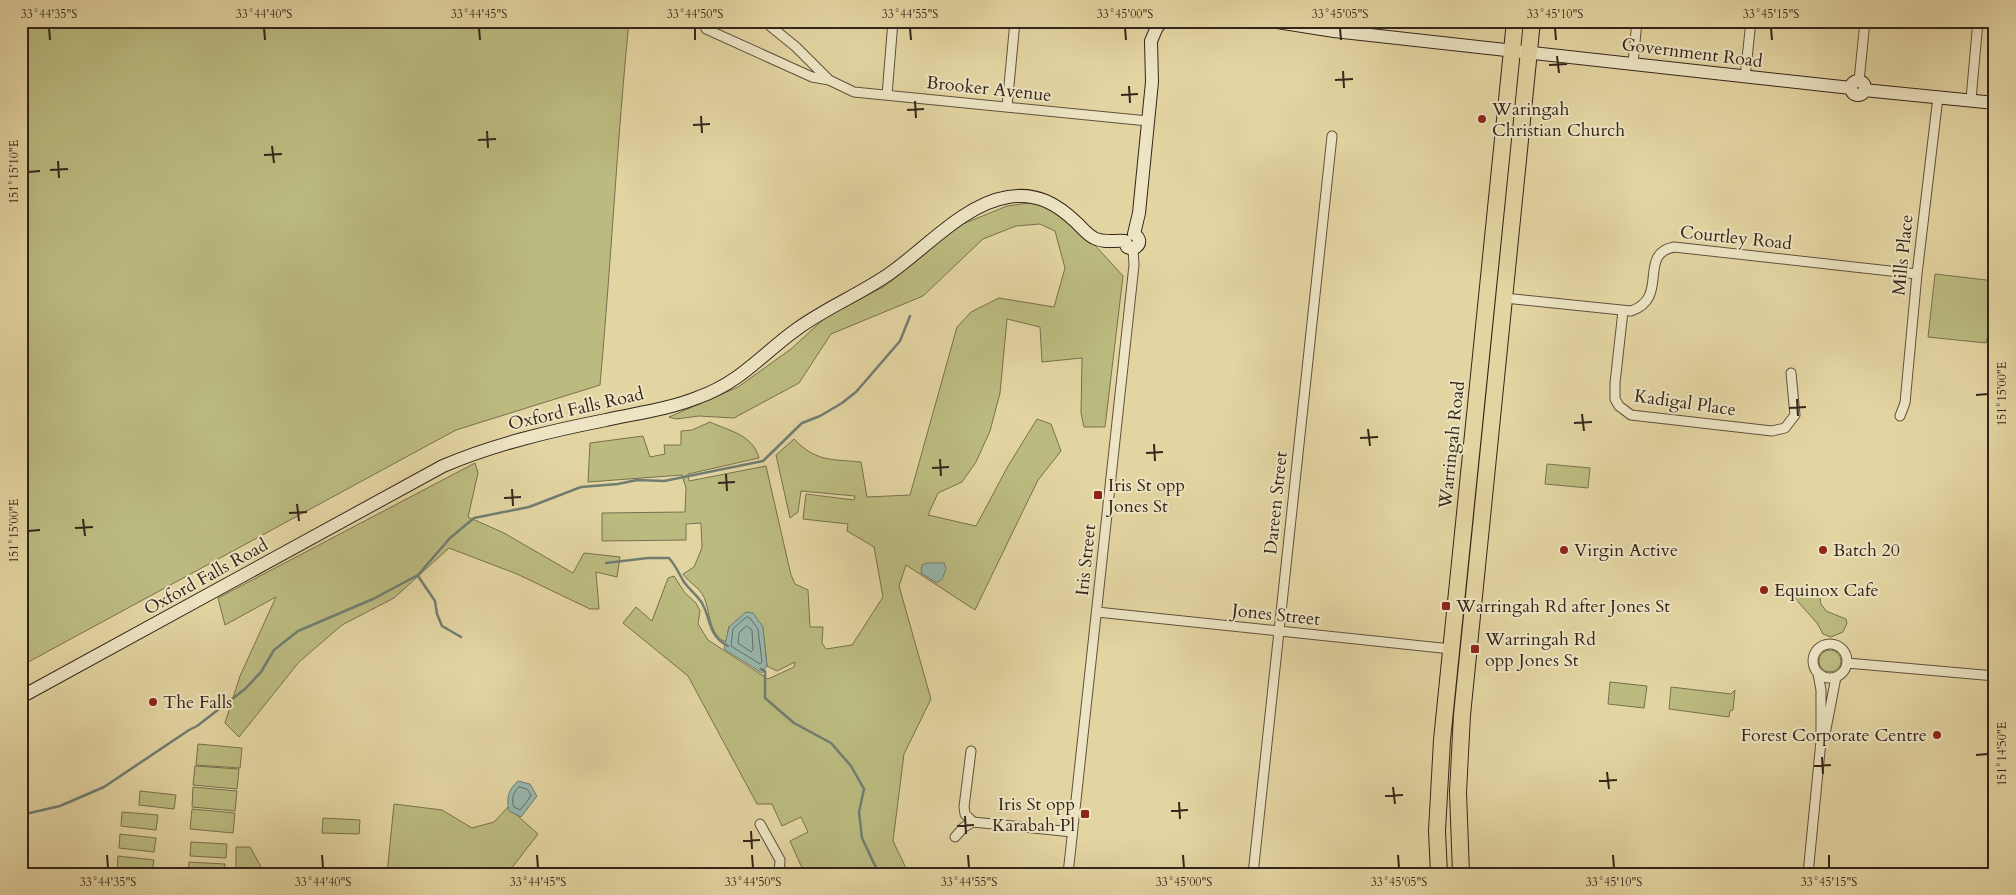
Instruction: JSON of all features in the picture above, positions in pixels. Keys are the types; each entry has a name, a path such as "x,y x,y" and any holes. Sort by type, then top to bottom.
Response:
{"highway":[{"name":"Warringah Road","path":"1439,874 1437,831 1440,772 1515,21"},
{"name":"Warringah Road","path":"1461,874 1458,831 1459,755 1532,21"}],"street":[{"name":"Brooker Avenue","path":"764,21 796,47 829,80"},
{"path":"887,95 893,21"},
{"path":"1007,107 1015,21"},
{"name":"Government Road","path":"1270,21 1309,23 1334,31 1745,76 1858,86 1995,103"},
{"path":"1633,63 1637,21"},
{"path":"1745,76 1751,21"},
{"path":"1858,86 1865,21"},
{"path":"1971,100 1978,21"},
{"path":"1131,241 1139,213 1152,82 1151,41 1162,22"},
{"name":"Brooker Avenue","path":"706,29 812,77 829,80 854,92 1148,121"},
{"name":"Mills Place","path":"1900,416 1905,403 1917,274 1938,96"},
{"name":"Dareen Street","path":"1253,874 1332,136"},
{"name":"Oxford Falls Road","path":"21,697 443,466 476,452 505,443 666,407 699,398 728,385 795,330 889,274 951,226 993,202 1006,197 1042,198 1053,203 1095,239 1131,241"},
{"name":"Iris Street","path":"1068,874 1134,265 1131,241"},
{"name":"Courtley Road","path":"1504,298 1631,311 1645,304 1650,296 1656,261 1665,250 1674,247 1917,274"},
{"name":"Kadigal Place","path":"1623,311 1615,399 1618,406 1631,415 1772,431 1785,428 1796,415 1791,373"},
{"name":"Jones Street","path":"1097,612 1451,649"},
{"path":"1808,874 1821,741 1821,690 1812,657 1821,645 1828,643 1840,646 1847,663 1843,672 1836,677 1826,678 1818,674"},
{"path":"1847,663 1995,676"},
{"path":"1821,741 1826,729 1836,677"},
{"path":"971,751 964,808 965,814 972,822"},
{"path":"955,838 964,827 972,822 1072,832"},
{"path":"760,824 780,860 779,874"}],"green space":[{"path":"21,21 629,21 600,385 456,430 21,666"},
{"path":"1029,203 1050,207 1092,242 1123,276 1105,427 1084,427 1081,413 1082,358 1042,362 1040,327 1007,319 1000,393 990,431 976,462 962,482 938,493 928,515 976,526 1008,466 1037,419 1051,424 1061,451 1038,480 975,610 906,565 899,586 931,699 904,754 893,841 905,866 906,874 823,874 803,870 790,841 808,832 801,817 782,826 772,804 757,804 688,676 623,623 636,607 652,621 668,578 674,576 685,593 696,603 700,611 698,624 708,640 768,679 794,667 795,662 777,671 767,666 764,637 729,626 726,642 716,634 704,597 683,574 694,567 702,548 701,523 686,524 686,540 602,541 602,513 685,512 686,488 682,475 588,482 590,443 643,436 650,457 665,454 664,445 681,445 681,431 692,430 710,422 733,431 746,439 752,444 759,458 688,474 689,481 766,466 791,575 795,584 808,590 810,627 823,627 822,643 826,649 852,645 883,597 874,547 847,531 848,524 803,519 806,494 854,500 855,496 801,491 798,512 790,518 776,455 794,439 817,456 861,462 867,497 910,495 957,327 971,312 999,298 1054,307 1065,268 1055,231 1040,224 1016,226 983,239 923,296 831,334 799,383 734,418 699,416 676,419 669,417 738,387 791,349 826,317 885,286 958,226 1007,206"},
{"path":"1935,274 1995,281 1995,308 1986,343 1928,337"},
{"path":"475,463 478,473 468,517 504,533 573,573 584,553 620,557 617,577 596,572 599,609 590,609 517,574 449,548 394,598 342,625 299,662 239,737 225,723 240,676 276,597 225,625 218,598"},
{"path":"1547,464 1590,468 1588,488 1545,484"},
{"path":"1798,590 1819,592 1821,604 1826,611 1846,619 1847,623 1843,632 1831,637 1823,634 1817,623 1792,595"},
{"path":"1830,650 1838,653 1841,661 1838,669 1830,672 1822,669 1819,661 1822,653"},
{"path":"1610,682 1647,686 1644,708 1608,704"},
{"path":"1671,687 1731,694 1735,690 1733,710 1730,711 1729,717 1669,709"},
{"path":"198,744 242,748 240,768 196,765"},
{"path":"195,766 239,769 237,789 193,785"},
{"path":"193,787 237,791 235,811 192,807"},
{"path":"140,791 176,795 174,809 139,805"},
{"path":"394,804 442,810 472,828 494,822 508,807 538,834 507,874 387,874"},
{"path":"192,809 235,813 233,833 190,829"},
{"path":"122,812 158,815 156,830 121,826"},
{"path":"323,818 360,820 359,834 322,833"},
{"path":"120,834 156,838 154,852 119,848"},
{"path":"191,842 227,844 226,858 190,856"},
{"path":"236,847 250,847 265,874 236,874"},
{"path":"118,856 154,860 152,874 117,870"},
{"path":"189,862 225,864 224,874 188,874"}],"water":[{"path":"927,563 944,563 946,569 942,579 937,583 921,573 922,565"},
{"path":"746,612 753,613 763,627 767,666 762,673 724,649 729,627"},
{"path":"518,781 530,784 537,796 521,817 509,811 508,802 510,791"}],"waterway":[{"path":"21,815 60,806 104,787 197,726 245,689 261,672 274,650 298,631 373,599 418,575 450,538 474,518 529,507 581,487 618,484 637,480 664,481 763,461 802,423 820,416 856,392 900,341 910,316"},
{"path":"606,563 648,558 669,558 684,582 702,603 713,632 728,646"},
{"path":"418,576 435,601 437,614 442,626 461,637"},
{"path":"761,669 765,671 765,698 794,723 831,743 851,766 864,789 859,812 862,838 879,874"}],"place":[{"name":"Waringah Christian Church","path":"1482,119"},
{"name":"Iris St opp Jones St","path":"1098,495"},
{"name":"Virgin Active","path":"1564,550"},
{"name":"Batch 20","path":"1823,550"},
{"name":"Equinox Cafe","path":"1764,590"},
{"name":"Warringah Rd after Jones St","path":"1446,606"},
{"name":"Warringah Rd opp Jones St","path":"1475,649"},
{"name":"The Falls","path":"153,702"},
{"name":"Forest Corporate Centre","path":"1937,735"},
{"name":"Iris St opp Karabah Pl","path":"1085,814"}]}
